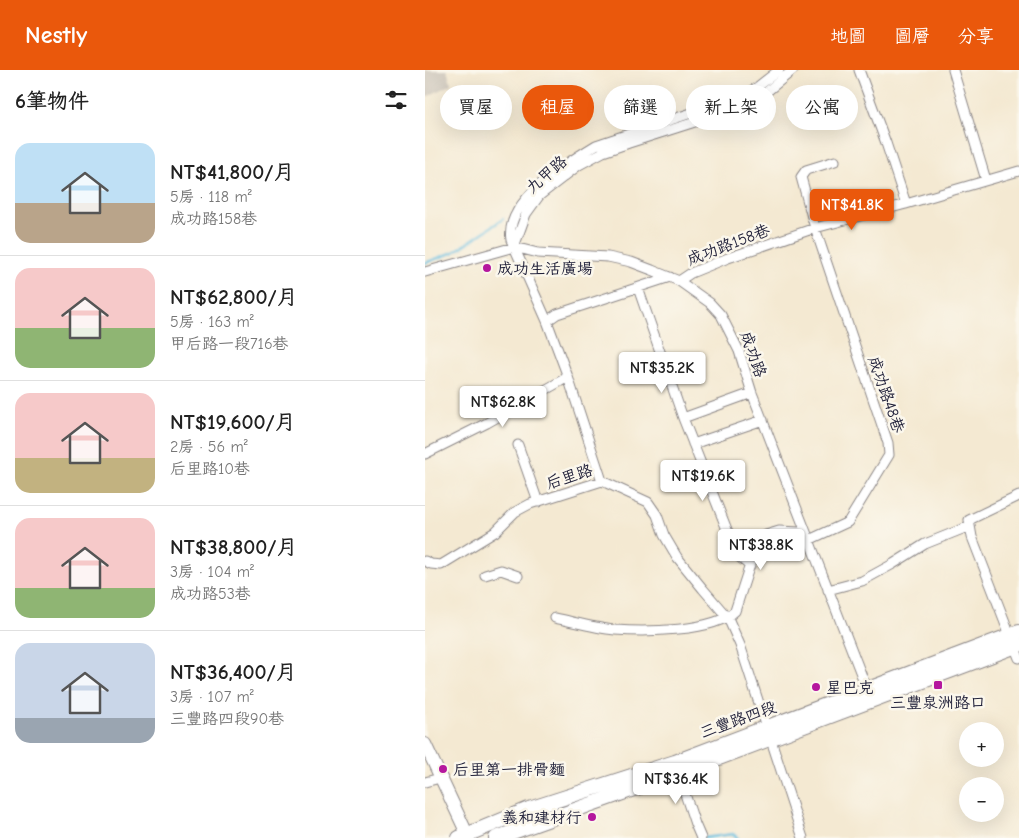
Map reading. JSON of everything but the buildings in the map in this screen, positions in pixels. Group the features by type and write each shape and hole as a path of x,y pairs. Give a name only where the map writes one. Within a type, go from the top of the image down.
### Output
{"main road":[{"name":"三豐路四段","path":"496,838 869,695 1017,643"},
{"path":"425,744 465,837"},
{"name":"三豐路四段","path":"465,837 529,809 677,768"}],"street":[{"name":"九甲路","path":"514,247 510,234 517,210 533,191 575,158 596,145 742,96 756,88 779,70"},
{"name":"九甲路","path":"514,247 526,214 539,196 579,165 603,152 742,107 759,98 793,70"},
{"path":"859,70 906,204"},
{"path":"953,70 986,180"},
{"name":"成功路48巷","path":"809,540 848,522 889,455 889,443 815,228 801,177 806,170 835,161"},
{"name":"成功路158巷","path":"679,281 691,273 728,258 815,228 906,204 1019,170"},
{"name":"成功路","path":"425,272 514,247 538,253 608,257 631,262 679,281 710,303 721,315 739,351 752,393 869,695"},
{"path":"514,247 547,321 602,481"},
{"path":"547,321 557,314 670,277"},
{"path":"639,288 683,418 737,555 750,566"},
{"path":"425,454 487,423 567,377"},
{"path":"683,418 752,393"},
{"path":"693,444 763,420"},
{"path":"518,445 538,502"},
{"name":"后里路","path":"425,561 431,564 441,564 495,532 515,512 538,502 602,481 648,502 657,515 665,536 677,557 728,618 740,644 803,838"},
{"path":"1017,643 972,537 969,520 1019,496"},
{"path":"828,590 862,581 925,544 970,526"},
{"path":"555,618 614,630 651,631 689,628 728,618 735,611 757,543 766,535 779,531 799,532 809,540"},
{"path":"485,575 501,570 518,576"},
{"path":"677,768 701,838"},
{"path":"425,782 440,778"}],"shaded area":[{"path":"425,70 447,70 451,84 440,85 440,90 425,98"}],"waterway":[{"path":"425,263 454,252 503,219"},
{"path":"704,838 733,834 738,838"}],"place":[{"name":"成功生活廣場","path":"487,268"},
{"name":"三豐泉洲路口","path":"938,685"},
{"name":"星巴克","path":"816,687"},
{"name":"后里第一排骨麵","path":"443,769"},
{"name":"義和建材行","path":"592,817"}]}
